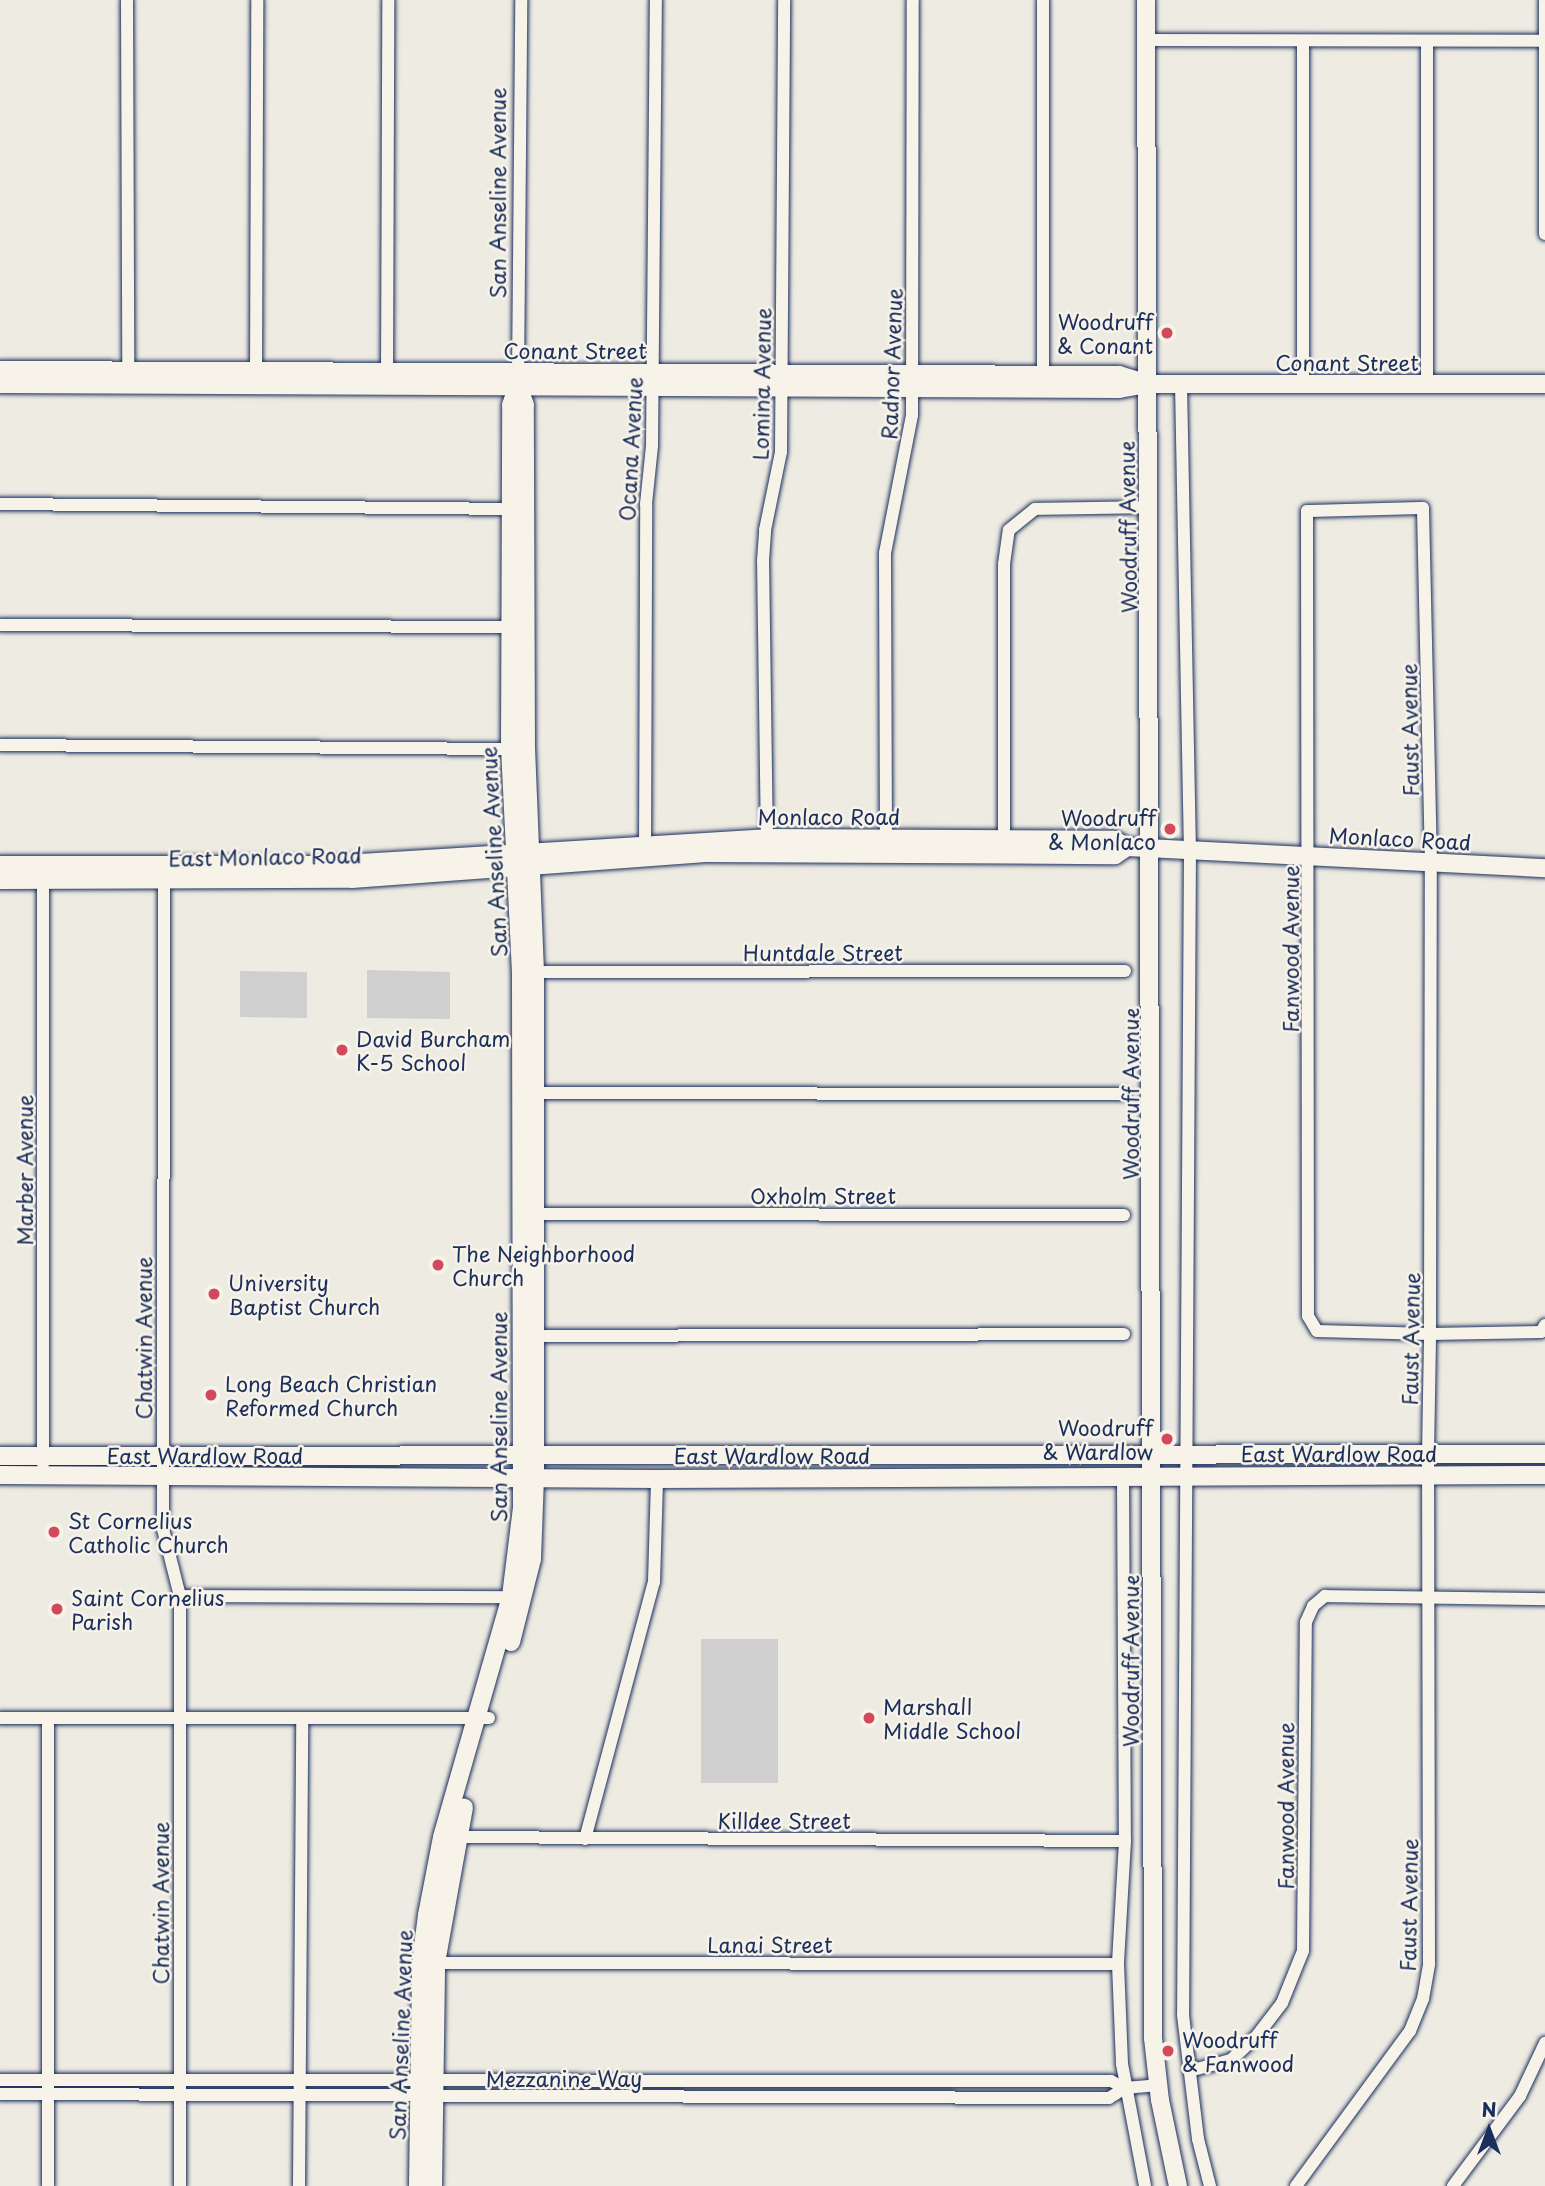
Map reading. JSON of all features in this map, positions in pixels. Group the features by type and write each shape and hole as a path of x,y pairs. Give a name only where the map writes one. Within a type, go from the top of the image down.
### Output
{"main road":[{"name":"Woodruff Avenue","path":"1146,0 1150,508 1153,2038 1158,2085 1178,2186"},
{"name":"Conant Street","path":"0,369 128,378"},
{"name":"Conant Street","path":"0,384 128,378 1043,381 1119,389 1148,384 1545,384"},
{"name":"San Anseline Avenue","path":"418,2186 427,2090 429,1963 449,1837 518,1597 520,1544 528,1477 528,972 518,749 518,509 511,405 518,379"},
{"name":"Monlaco Road","path":"523,858 767,845 1004,847 1114,841 1128,847 1545,868"},
{"name":"East Monlaco Road","path":"0,865 43,872 164,873 523,858"},
{"name":"East Monlaco Road","path":"0,880 43,872"},
{"name":"East Wardlow Road","path":"0,1455 1545,1454"},
{"path":"400,1455 400,1477"},
{"path":"281,1477 282,1456"},
{"name":"East Wardlow Road","path":"0,1475 657,1479 1545,1475"},
{"name":"San Anseline Avenue","path":"427,2090 433,2186"}],"street":[{"path":"127,0 128,378"},
{"path":"256,378 257,0"},
{"path":"387,379 388,0"},
{"name":"San Anseline Avenue","path":"518,379 521,0"},
{"name":"Ocana Avenue","path":"645,850 646,504 653,380 656,0"},
{"name":"Lomina Avenue","path":"767,845 763,561 765,530 781,452 784,0"},
{"name":"Radnor Avenue","path":"886,846 885,553 889,518 908,449 913,381 913,0"},
{"path":"1043,0 1043,381"},
{"path":"1545,0 1545,234"},
{"path":"1147,40 1545,41"},
{"path":"1303,41 1303,384"},
{"path":"1427,42 1427,385"},
{"path":"1181,384 1190,850 1183,2015 1189,2071 1210,2186"},
{"path":"0,504 518,509"},
{"path":"1004,847 1009,530 1035,509 1150,508"},
{"name":"Faust Avenue","path":"1296,2186 1410,2031 1423,1999 1429,1964 1431,863 1423,508 1367,509"},
{"name":"Fanwood Avenue","path":"1367,509 1307,511 1310,856 1308,1316 1317,1331 1430,1334"},
{"path":"0,625 519,627"},
{"path":"0,745 518,749"},
{"name":"Marber Avenue","path":"43,872 43,1475"},
{"name":"Chatwin Avenue","path":"164,873 162,1478 164,1544 180,1596 180,2186"},
{"name":"Huntdale Street","path":"528,972 1125,971"},
{"path":"529,1093 1125,1094"},
{"name":"Oxholm Street","path":"529,1214 1124,1215"},
{"path":"1430,1334 1541,1332 1545,1325"},
{"path":"528,1336 1124,1334"},
{"name":"Woodruff Avenue","path":"1123,1477 1125,1841 1118,1964 1125,2088 1145,2186"},
{"path":"585,1839 654,1582 657,1479"},
{"path":"180,1596 518,1597"},
{"name":"Fanwood Avenue","path":"1189,2071 1231,2060 1256,2037 1282,2003 1303,1951 1306,1622 1312,1606 1325,1596 1545,1600"},
{"path":"0,1718 483,1718"},
{"path":"299,2186 302,1718"},
{"path":"48,1719 48,2186"},
{"name":"Killdee Street","path":"449,1837 1125,1841"},
{"name":"Lanai Street","path":"429,1963 1118,1964"},
{"path":"1453,2186 1520,2096 1545,2043"},
{"name":"Mezzanine Way","path":"0,2080 181,2080 300,2088 779,2099 1109,2098 1125,2088 1158,2085"},
{"name":"Mezzanine Way","path":"427,2090 779,2083 1111,2081 1125,2088"},
{"path":"779,2083 779,2099"},
{"name":"Mezzanine Way","path":"0,2094 181,2094 300,2088"}],"shaded area":[{"path":"367,970 450,972 450,1019 367,1018"},
{"path":"240,971 307,972 307,1018 240,1017"},
{"path":"701,1639 778,1639 778,1783 701,1783"}],"place":[{"name":"Woodruff & Conant","path":"1167,333"},
{"name":"Woodruff & Monlaco","path":"1170,829"},
{"name":"David Burcham K-5 School","path":"342,1050"},
{"name":"The Neighborhood Church","path":"438,1265"},
{"name":"University Baptist Church","path":"214,1294"},
{"name":"Long Beach Christian Reformed Church","path":"211,1395"},
{"name":"Woodruff & Wardlow","path":"1167,1439"},
{"name":"St Cornelius Catholic Church","path":"54,1532"},
{"name":"Saint Cornelius Parish","path":"57,1609"},
{"name":"Marshall Middle School","path":"869,1718"},
{"name":"Woodruff & Fanwood","path":"1168,2051"}]}
